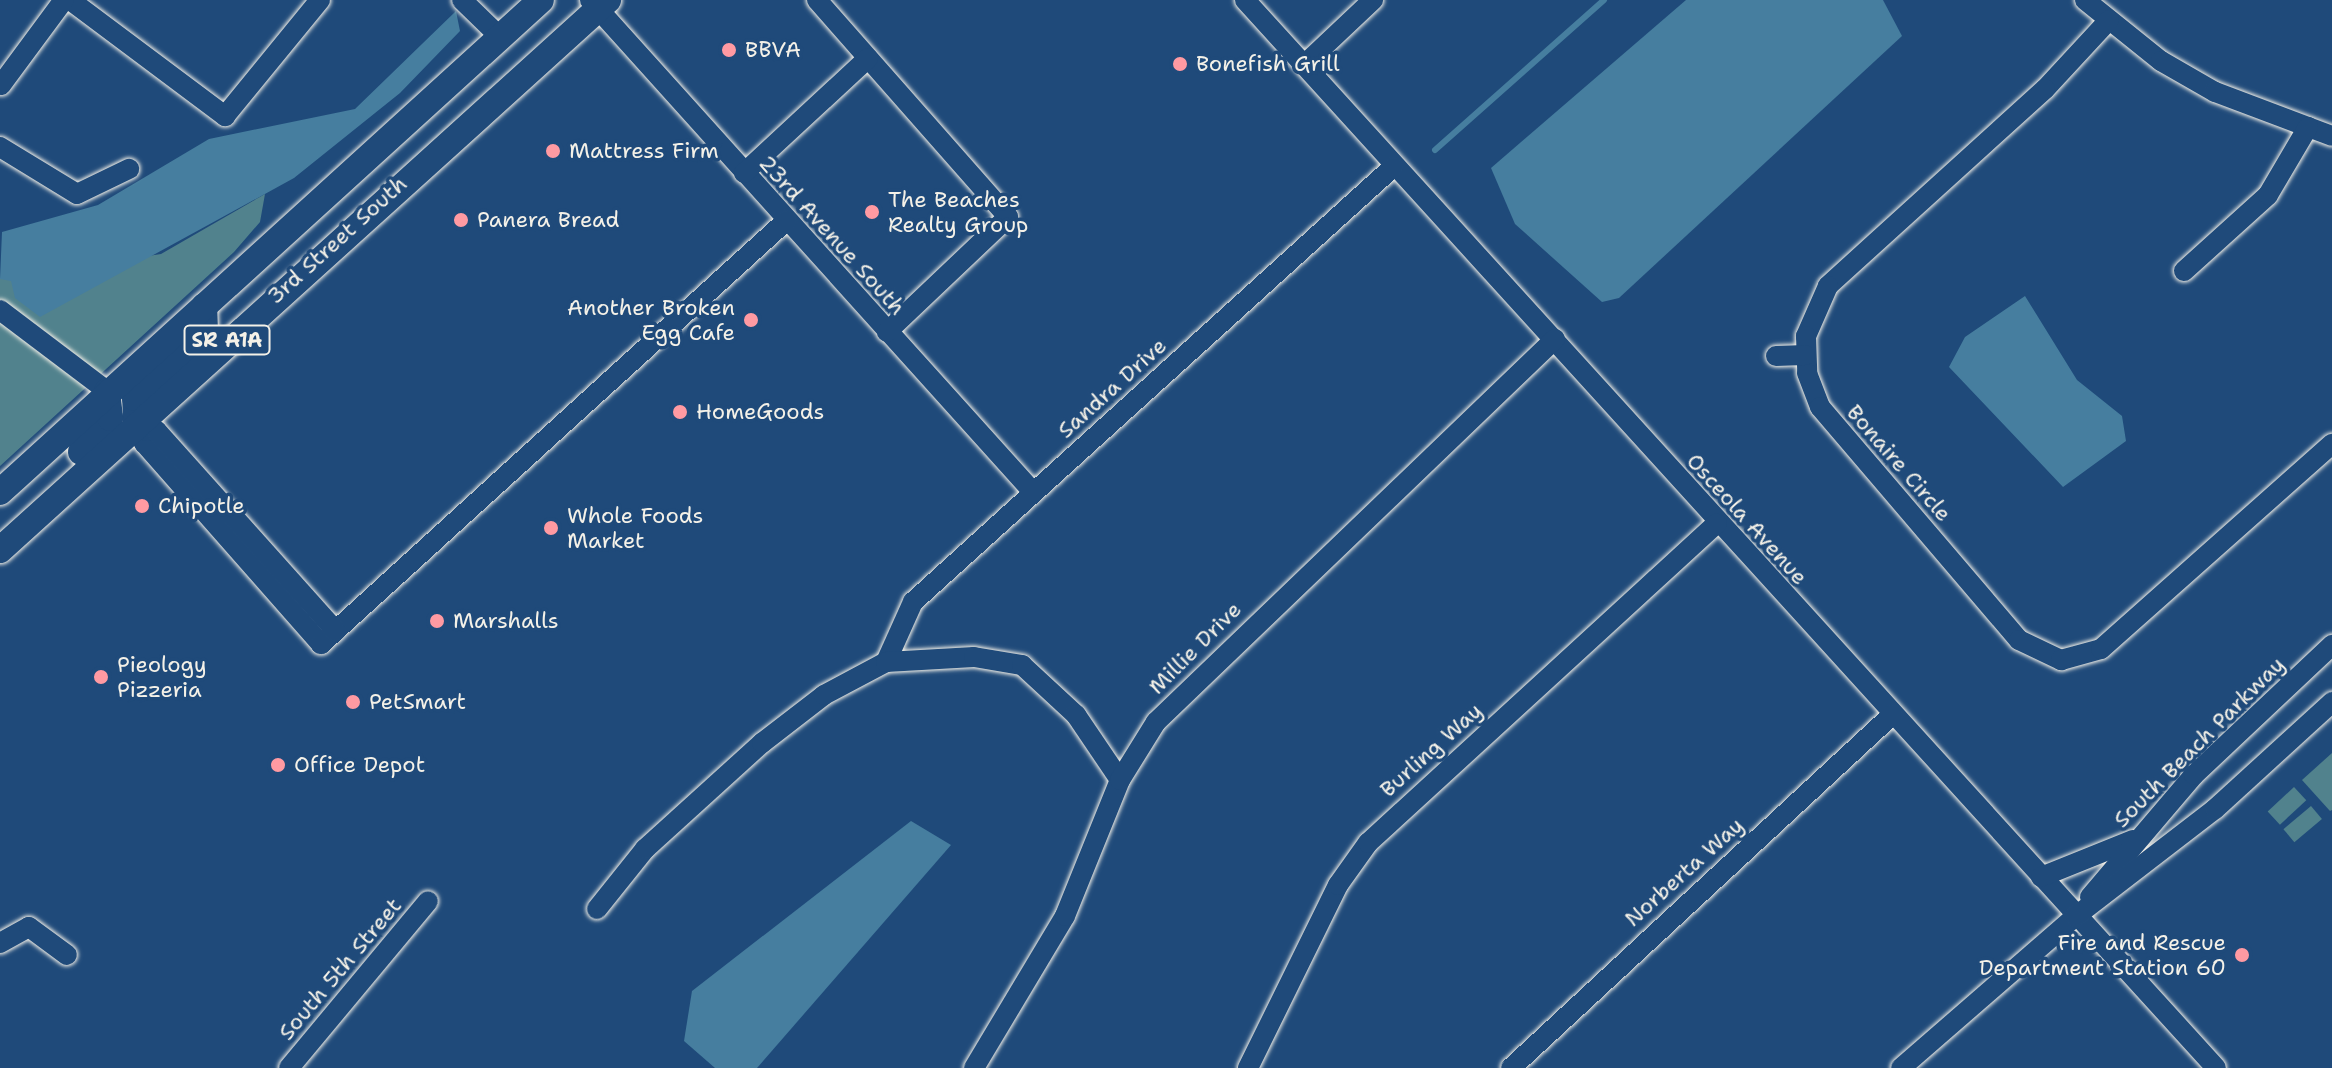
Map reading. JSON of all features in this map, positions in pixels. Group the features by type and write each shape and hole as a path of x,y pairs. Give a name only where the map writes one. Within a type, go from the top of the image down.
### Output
{"main road":[{"name":"3rd Street South","path":"0,492 107,391 541,0"},
{"name":"3rd Street South","path":"0,550 598,4"},
{"path":"139,426 135,398 205,331 204,306"},
{"path":"52,502 52,481 110,418 107,391"}],"street":[{"path":"1,85 67,0 225,116 320,0"},
{"path":"462,0 500,37"},
{"path":"817,0 1008,217 887,332"},
{"name":"Osceola Avenue","path":"1245,0 1393,167 1555,339 1717,523 2216,1068"},
{"path":"1304,65 1373,0"},
{"path":"2085,0 2109,20 2215,92 2332,136"},
{"name":"23rd Avenue South","path":"598,4 744,173 1033,492"},
{"name":"Bonaire Circle","path":"2109,20 2045,89 1828,286 1810,318 1805,355 1812,391 1831,422 2019,640 2061,660 2101,649 2332,444"},
{"path":"744,173 868,58"},
{"path":"2184,271 2268,195 2308,127"},
{"path":"0,147 77,194 129,169"},
{"name":"Sandra Drive","path":"886,662 913,602 1393,167"},
{"path":"139,426 144,443 329,638 787,220"},
{"path":"0,310 107,391"},
{"name":"Millie Drive","path":"974,1068 1065,916 1120,780 1188,686 1555,339"},
{"path":"1776,356 1805,355"},
{"name":"Burling Way","path":"1248,1068 1338,885 1368,843 1717,523"},
{"name":"South Beach Parkway","path":"2076,916 2133,840 2332,645"},
{"path":"597,909 645,849 762,743 824,695 886,662 974,657 1022,665 1076,715 1120,780"},
{"name":"South Beach Parkway","path":"1901,1068 2076,916 2215,809 2332,702"},
{"name":"Norberta Way","path":"1511,1068 1893,714"},
{"path":"2041,877 2133,840"},
{"name":"South 5th Street","path":"289,1068 428,901"},
{"path":"0,943 29,927 67,955"}],"green space":[{"path":"265,194 260,222 234,252 0,466 0,279 161,254"},
{"path":"2332,753 2332,810 2330,811 2302,780"},
{"path":"2294,787 2306,800 2280,825 2268,812"},
{"path":"2311,806 2322,819 2294,842 2283,829"}],"water":[{"path":"1686,0 1883,0 1902,36 1619,298 1602,302 1515,224 1491,168"},
{"path":"456,11 460,31 400,93 294,178 40,317 15,298 11,281 0,279 2,232 98,205 209,139 355,109"},
{"path":"2025,296 2077,380 2122,416 2126,441 2063,487 1949,367 1965,337"},
{"path":"911,821 951,845 757,1068 715,1068 684,1041 692,991"}],"waterway":[{"path":"1435,150 1604,0"}],"place":[{"name":"BBVA","path":"729,50"},
{"name":"Bonefish Grill","path":"1180,64"},
{"name":"Mattress Firm","path":"553,151"},
{"name":"The Beaches Realty Group","path":"872,212"},
{"name":"Panera Bread","path":"461,220"},
{"name":"Another Broken Egg Cafe","path":"751,320"},
{"name":"HomeGoods","path":"680,412"},
{"name":"Chipotle","path":"142,506"},
{"name":"Whole Foods Market","path":"551,528"},
{"name":"Marshalls","path":"437,621"},
{"name":"Pieology Pizzeria","path":"101,677"},
{"name":"PetSmart","path":"353,702"},
{"name":"Office Depot","path":"278,765"},
{"name":"Fire and Rescue Department Station 60","path":"2242,955"}]}
